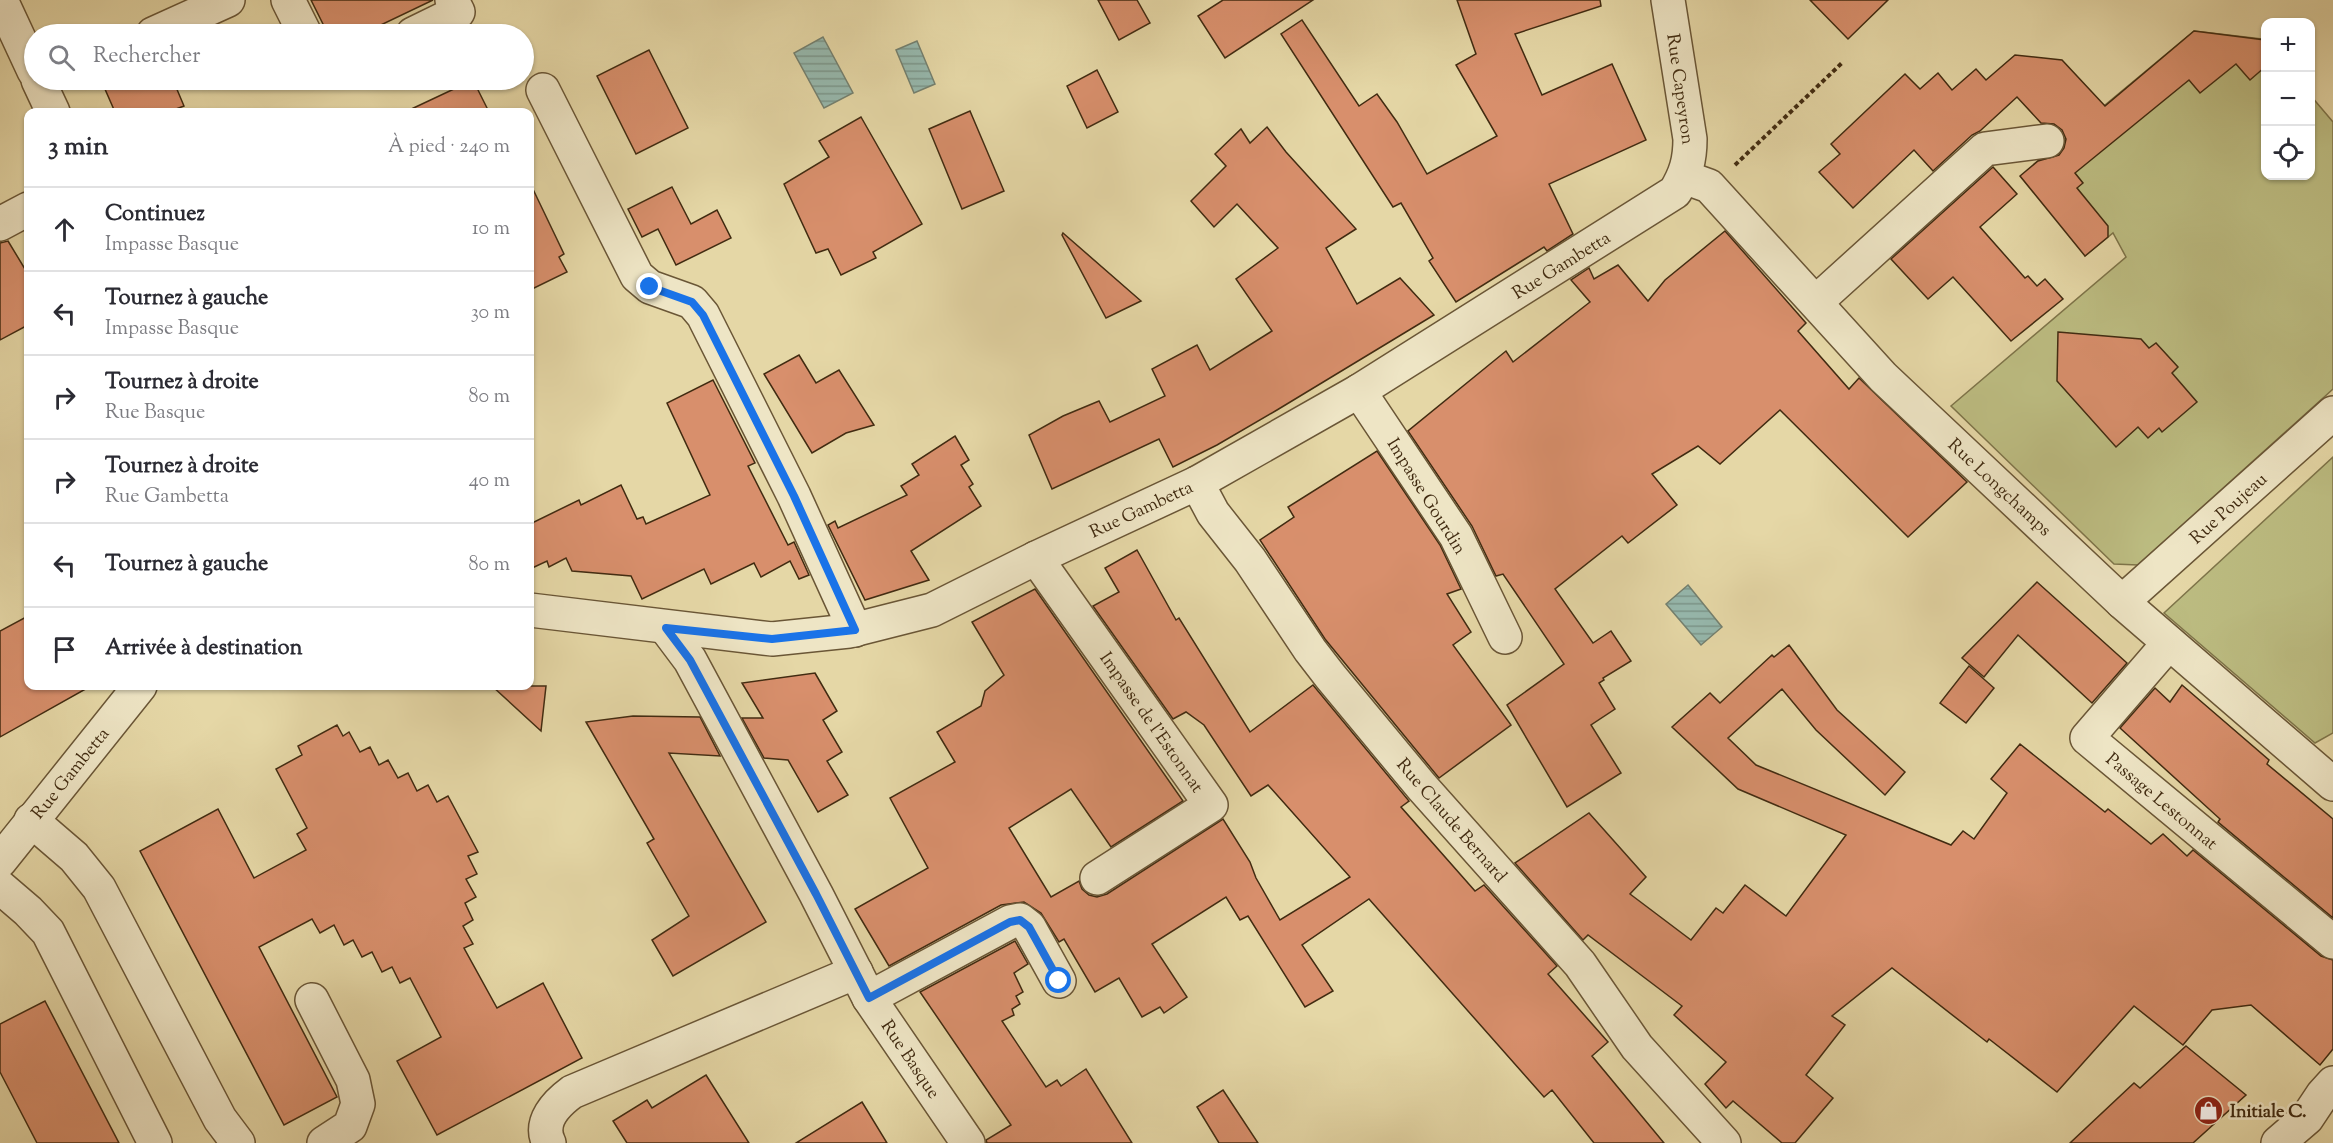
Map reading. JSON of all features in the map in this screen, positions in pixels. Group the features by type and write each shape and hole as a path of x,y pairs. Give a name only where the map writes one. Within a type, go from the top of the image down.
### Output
{"street":[{"path":"1,0 24,46"},
{"path":"175,24 228,0"},
{"path":"288,0 300,24"},
{"path":"433,24 458,12 452,0"},
{"name":"Rue Capeyron","path":"1668,0 1690,140 1689,162 1684,177"},
{"path":"543,90 637,276 650,287 692,302 703,315 794,496 855,630"},
{"path":"1816,302 1985,149 2047,141"},
{"name":"Rue Longchamps","path":"1684,177 1709,186 1883,377 2122,602 2333,784"},
{"name":"Rue Gambetta","path":"534,611 772,639 855,630 932,610 1036,558 1197,483 1359,391 1641,216 1675,192 1684,177"},
{"path":"0,224 24,211"},
{"name":"Impasse Gourdin","path":"1359,391 1456,536 1505,637"},
{"name":"Rue Poujeau","path":"2122,602 2333,413"},
{"name":"Rue Claude Bernard","path":"1197,483 1213,513 1250,560 1330,676 1422,787 1580,964 1637,1047 1724,1143"},
{"name":"Impasse de l'Estonnat","path":"1036,558 1210,805 1097,878"},
{"name":"Rue Basque","path":"666,628 690,660 816,894 862,985 968,1143"},
{"name":"Passage Lestonnat","path":"2169,644 2087,738 2333,942"},
{"name":"Rue Gambetta","path":"0,861 137,690"},
{"path":"31,820 74,857 99,888 220,1119 238,1143"},
{"path":"0,887 28,910 48,932 154,1143"},
{"path":"549,1143 546,1138 547,1120 557,1102 572,1092 862,985 1010,922 1020,920 1029,927 1059,981"},
{"path":"312,1000 353,1080 358,1104 350,1126 324,1143"},
{"path":"2278,1143 2320,1110 2322,1094 2333,1083"}],"path":[{"path":"1684,177 1735,165 1843,62"}],"green space":[{"path":"2194,31 2261,39 2261,180 2315,180 2315,101 2333,122 2333,389 2138,565 2114,564 1951,406 2126,257 2113,233 2085,256 2062,198 2034,164"},
{"path":"2333,457 2333,733 2315,743 2164,613"}],"water":[{"path":"823,37 853,93 824,108 794,53"},
{"path":"917,41 935,84 914,93 896,50"},
{"path":"1688,585 1722,627 1701,645 1666,604"}],"building":[{"path":"311,0 433,0 383,24 323,24"},
{"path":"1098,0 1137,0 1150,23 1119,40"},
{"path":"1223,0 1313,0 1225,58 1198,16"},
{"path":"1457,0 1600,0 1601,6 1515,34 1542,95 1612,64 1646,140 1549,184 1573,234 1547,251 1544,247 1456,302 1429,261 1433,258 1401,203 1393,207 1281,34 1302,20 1359,106 1377,94 1397,122 1427,174 1497,136 1456,65 1476,54"},
{"path":"1810,0 1888,0 1848,39"},
{"path":"2194,31 2261,39 2261,70 2250,80 2236,64 2200,93 2189,80 2075,173 2083,183 2077,188 2108,226 2108,237 2085,256 2020,176 2038,161 2059,155 2066,139 2062,130 2054,124 2041,123 2017,97 1933,171 1914,150 1853,208 1819,172 1840,154 1831,144 1905,74 1920,89 1938,73 1952,90 1976,69 1986,80 2015,55 2062,60 2105,106"},
{"path":"649,50 688,128 636,154 597,76"},
{"path":"1097,70 1118,112 1087,128 1067,86"},
{"path":"105,90 177,90 184,106 179,108 113,108"},
{"path":"452,90 478,90 487,108 414,108"},
{"path":"970,111 1004,191 962,209 929,129"},
{"path":"861,117 922,224 873,252 876,258 841,275 828,249 816,253 784,184 829,157 819,141"},
{"path":"1267,127 1286,152 1356,229 1326,248 1357,304 1400,278 1434,315 1217,445 1173,467 1159,439 1052,489 1029,435 1063,416 1099,401 1110,422 1165,396 1152,369 1197,345 1210,370 1272,331 1236,279 1278,248 1237,204 1214,227 1191,201 1226,166 1215,154 1241,129 1250,143"},
{"path":"1993,167 2017,194 1980,227 2025,278 2028,276 2037,286 2045,279 2063,299 2011,341 1953,277 1928,299 1891,259"},
{"path":"672,187 691,224 717,210 731,238 676,265 658,229 642,237 628,209"},
{"path":"534,191 564,254 559,257 567,272 534,288"},
{"path":"1725,231 1806,323 1798,331 1849,389 1859,378 1967,482 1908,537 1780,410 1720,464 1698,446 1652,474 1677,505 1628,543 1622,536 1555,589 1593,643 1611,631 1631,661 1603,678 1604,680 1599,683 1615,709 1591,725 1621,773 1567,807 1507,705 1564,664 1503,574 1496,576 1472,526 1408,431 1506,351 1513,362 1590,302 1571,280 1589,268 1594,279 1618,265 1648,301 1665,280"},
{"path":"1063,233 1141,301 1106,318"},
{"path":"8,241 24,267 24,327 0,340 0,243"},
{"path":"2058,332 2141,339 2149,348 2156,343 2178,367 2172,373 2197,402 2162,432 2159,428 2148,438 2138,427 2116,447 2057,381"},
{"path":"799,355 816,383 839,370 874,425 846,433 812,453 764,374"},
{"path":"713,380 755,463 748,466 788,545 794,542 809,575 799,579 790,561 761,577 754,563 711,584 704,569 642,599 631,576 572,571 566,558 549,567 547,561 534,567 534,522 579,500 581,505 621,485 637,519 643,517 646,524 710,495 667,403"},
{"path":"955,436 969,460 961,465 973,484 969,487 981,506 911,551 929,580 865,600 828,525 835,521 838,528 907,495 901,486 919,475 912,464"},
{"path":"1377,451 1440,545 1461,589 1447,594 1471,632 1453,645 1511,725 1439,778 1325,639 1260,540 1294,517 1288,507"},
{"path":"1137,550 1176,620 1179,618 1250,732 1313,685 1409,801 1401,807 1475,891 1484,885 1557,966 1548,974 1608,1042 1592,1056 1664,1143 1594,1143 1552,1090 1544,1097 1369,899 1302,945 1333,991 1305,1007 1248,916 1240,920 1226,897 1152,944 1187,997 1164,1013 1160,1007 1142,1017 1119,978 1095,992 1064,939 1059,942 1041,913 1024,902 1001,905 889,966 855,909 928,868 890,798 955,762 937,732 981,706 985,691 1004,675 972,622 1035,589 1183,801 1111,847 1071,789 1009,828 1051,897 1079,881 1082,889 1089,895 1097,897 1107,894 1223,819 1250,862 1256,878 1280,920 1350,877 1268,785 1251,796 1204,725 1186,712 1173,719 1093,606 1119,592 1105,568"},
{"path":"2037,582 2127,663 2092,703 2018,635 1984,677 1962,658"},
{"path":"24,618 24,690 84,690 0,737 0,631"},
{"path":"1789,645 1837,710 1905,772 1885,795 1816,730 1782,689 1728,738 1756,765 1951,845 1963,831 1974,839 2007,793 1991,779 2020,744 2105,812 2108,809 2151,844 2163,834 2187,856 2193,850 2321,956 2333,960 2333,1049 2320,1065 2251,1005 2212,1010 2183,1045 2134,1006 2057,1092 1989,1039 1987,1042 1892,968 1832,1016 1845,1025 1806,1075 1833,1098 1795,1143 1782,1143 1733,1101 1726,1108 1705,1084 1726,1062 1674,1015 1682,1006 1588,935 1583,940 1515,863 1589,813 1646,877 1630,894 1691,940 1716,908 1723,913 1745,885 1786,916 1846,835 1738,789 1672,727 1710,693 1720,703 1772,655 1774,657"},
{"path":"1969,666 1994,688 1966,723 1940,703"},
{"path":"815,673 837,711 823,720 842,752 827,761 848,795 818,812 788,760 764,758 742,718 763,718 742,683"},
{"path":"2182,685 2269,760 2267,764 2333,819 2333,918 2218,822 2220,819 2120,728 2155,688 2170,702"},
{"path":"534,686 546,686 541,731 496,690 534,690"},
{"path":"633,716 700,717 720,756 669,753 766,922 673,976 652,940 689,916 647,843 654,839 586,722"},
{"path":"337,725 343,736 349,732 360,752 370,747 379,765 388,760 398,778 408,773 417,791 428,785 437,802 448,796 478,852 468,856 477,874 466,879 476,897 465,903 473,920 463,926 473,944 464,948 497,1008 543,983 582,1058 437,1135 397,1061 441,1037 410,978 400,983 392,967 382,972 372,952 362,957 353,940 344,945 334,925 320,933 312,919 259,947 337,1097 284,1125 140,851 218,809 254,878 306,850 297,834 307,828 276,769 302,755 298,746"},
{"path":"1015,941 1028,964 1014,973 1023,992 1016,996 1020,1004 1012,1009 1014,1015 1002,1021 1046,1087 1057,1080 1061,1086 1086,1069 1132,1143 987,1143 986,1140 1011,1125 920,992"},
{"path":"45,1001 119,1143 37,1143 0,1072 0,1024"},
{"path":"2186,1046 2246,1095 2193,1143 2070,1143 2134,1083 2140,1088"},
{"path":"706,1075 749,1143 627,1143 613,1121 647,1100 652,1108"},
{"path":"1223,1090 1258,1143 1219,1143 1197,1107"},
{"path":"862,1102 887,1143 796,1143"}],"place":[{"name":"Initiale C.","path":"2209,1111"}],"route":[{"path":"650,287 692,302 703,315 794,496 855,630 772,639 666,628 690,660 816,894 869,998 1010,922 1020,920 1029,927 1059,981"}]}
